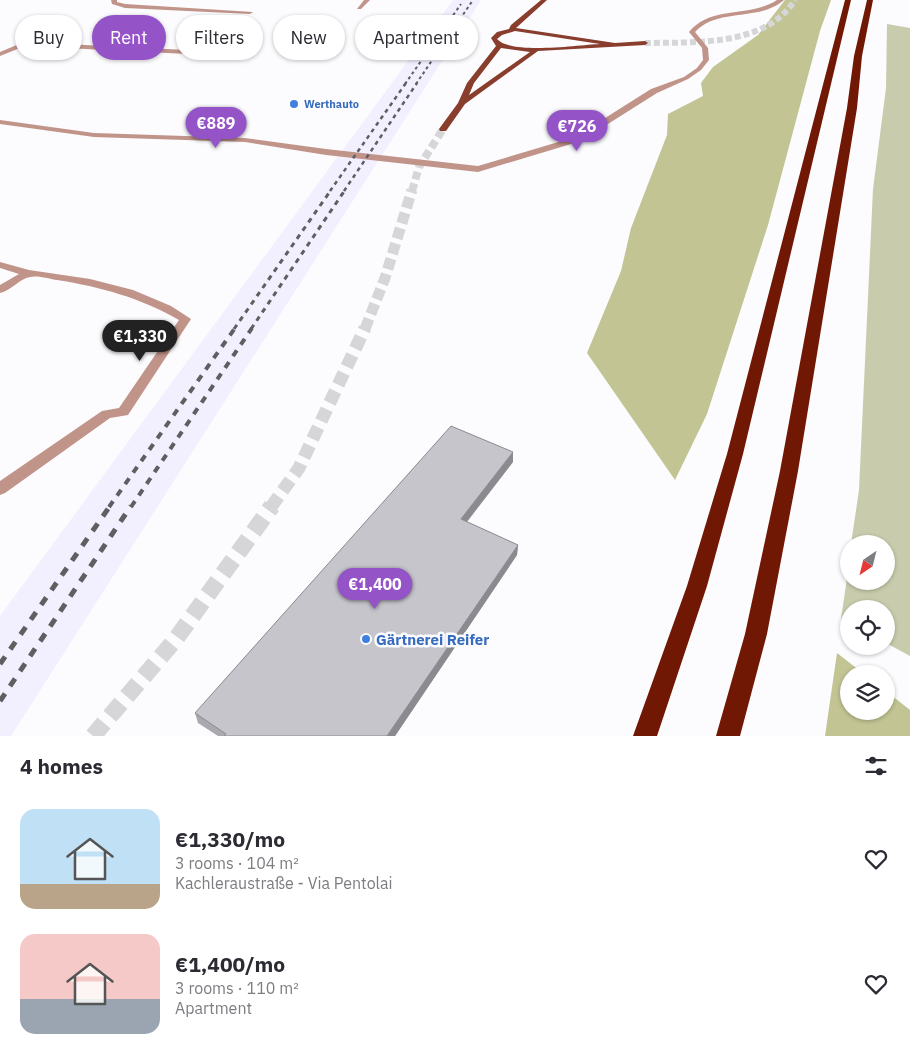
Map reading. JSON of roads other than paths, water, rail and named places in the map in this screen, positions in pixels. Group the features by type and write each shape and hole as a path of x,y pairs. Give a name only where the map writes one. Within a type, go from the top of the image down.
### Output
{"highway":[{"path":"645,736 697,586 735,454 848,0"},
{"path":"728,736 756,634 789,470 852,108 858,56 870,0"}],"main road":[{"path":"536,22 544,0"},
{"path":"536,22 496,35 493,38 499,46 510,49 536,50 612,43 645,43"},
{"path":"512,30 513,26 536,22 555,37 612,43"},
{"path":"547,48 555,45 557,41 555,37"},
{"path":"443,128 462,103 471,83 499,46"},
{"path":"462,103 536,50"}],"street":[{"path":"114,0 114,3 125,6 250,12"},
{"path":"359,8 367,0"},
{"path":"0,122 94,135 245,140 326,152 478,169 578,140 654,91 686,78 699,69 706,60 705,48 692,32 695,27 707,20 738,13 764,11 775,6 781,0"},
{"path":"0,54 24,44 176,52"},
{"path":"0,265 28,273 89,281 130,293 170,310 185,319 123,412 107,414 0,488"},
{"path":"0,290 28,273"}],"tunnel":[{"path":"645,43 707,41 728,39 748,34 766,26 782,15 795,0"},
{"path":"412,191 419,167 443,129"},
{"path":"365,329 385,278 412,190"},
{"path":"271,507 299,468 365,328"},
{"path":"93,736 175,640 272,506"}],"railway":[{"path":"416,84 473,0"},
{"path":"405,84 461,4"},
{"path":"330,191 406,83"},
{"path":"344,191 417,83"},
{"path":"234,329 331,190"},
{"path":"251,329 345,190"},
{"path":"109,507 235,328"},
{"path":"131,507 252,328"},
{"path":"0,664 110,506"},
{"path":"0,701 131,506"}],"place":[{"name":"Werthauto","path":"294,104"},
{"name":"Gärtnerei Reifer","path":"366,639"}]}
